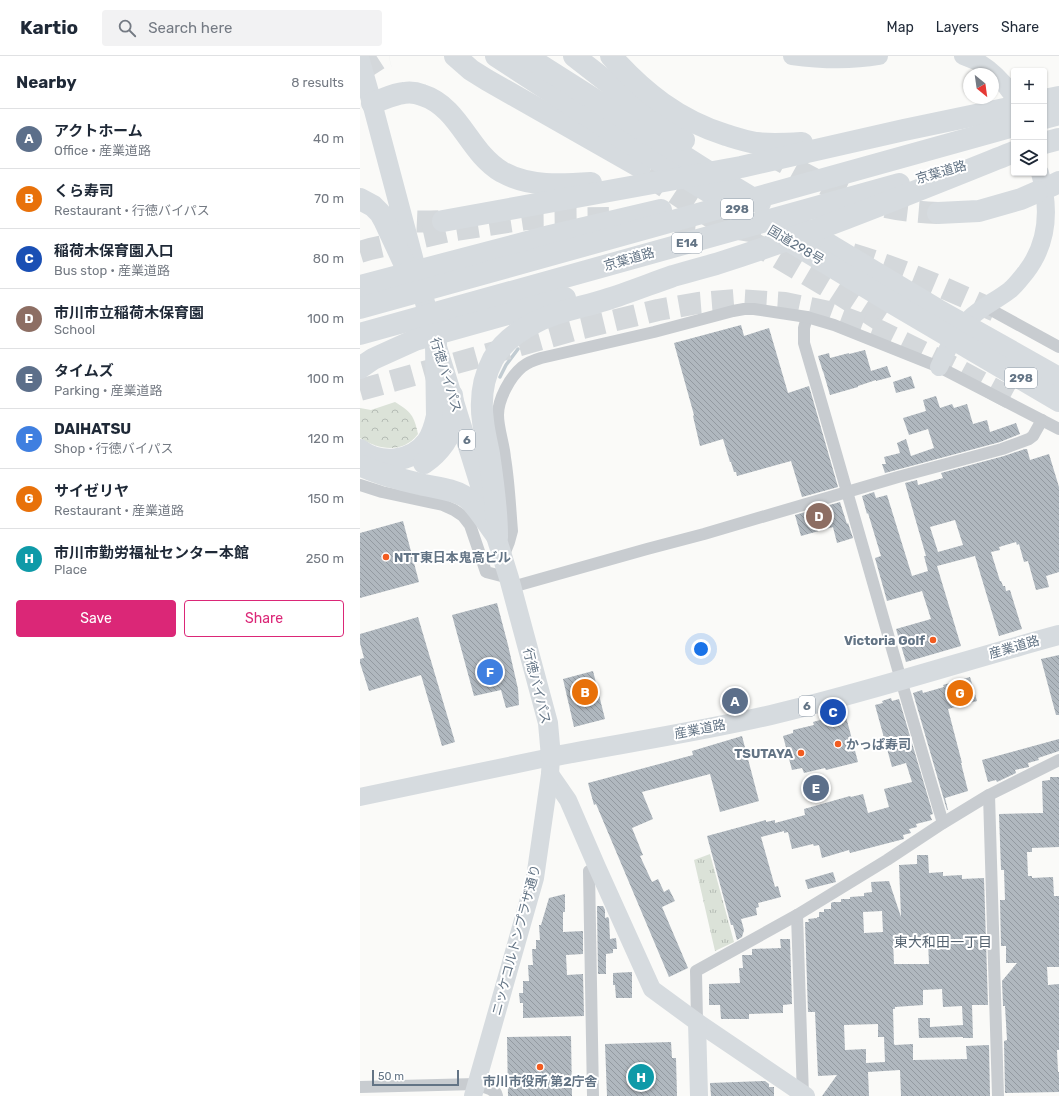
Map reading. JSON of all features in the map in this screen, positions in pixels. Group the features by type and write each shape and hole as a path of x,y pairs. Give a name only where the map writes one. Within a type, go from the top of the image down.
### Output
{"highway":[{"name":"298","path":"455,56 471,70 486,80 605,146 753,232 851,278"},
{"name":"国道298号","path":"496,56 622,138 851,278 987,348 1059,378"},
{"name":"国道298号","path":"526,56 704,169 938,310 1059,401"},
{"path":"610,56 647,93 673,111 702,126 754,143 785,144 822,142 904,130"},
{"name":"298","path":"577,59 646,112 755,190 861,254 938,310"},
{"path":"366,104 405,92 428,97 437,102 453,116 479,151 500,171 523,180 538,183 564,184 608,182 650,183"},
{"path":"1047,99 1059,97"},
{"path":"443,221 741,167 904,130 1011,99"},
{"path":"1047,117 1059,114"},
{"name":"京葉道路","path":"360,308 1011,127"},
{"path":"1047,143 1059,139"},
{"path":"500,546 489,454 481,408 487,371 493,358 511,337 523,329 558,313 607,300 672,276 716,264 787,239 859,213 1011,153"},
{"name":"京葉道路","path":"360,334 1011,153"},
{"path":"360,286 550,236 652,212 831,178"},
{"path":"938,213 979,211 1021,199 1047,183"},
{"path":"360,198 373,206 380,213 410,264 426,305"},
{"path":"360,368 373,359 415,340 524,308 603,288 672,276"},
{"path":"360,450 380,459 398,459 414,453 427,442 435,425 437,416 436,344"},
{"path":"360,358 388,352"},
{"path":"380,473 408,471 434,456 440,449 451,429 454,418 452,395"},
{"path":"360,466 380,473 459,493 473,504 500,546"}],"main road":[{"path":"360,61 366,104 410,264"},
{"name":"行徳バイパス","path":"426,305 436,344 500,546 548,723 550,766"},
{"name":"産業道路","path":"550,766 821,702 1059,635"}],"street":[{"path":"792,56 814,59 846,60 879,56"},
{"path":"963,56 978,62 990,71 1011,96"},
{"path":"940,367 950,344 967,321 984,306 1011,289 1029,268 1036,255 1045,229 1045,195 1047,183"},
{"path":"984,306 1059,347"},
{"path":"500,546 509,542 512,531 505,457 498,416 498,407 504,392 515,374 531,362 541,358 654,332 733,310 754,309 807,317 840,327 940,367 1059,429"},
{"path":"807,317 804,328 804,343 900,680 943,823"},
{"path":"360,485 382,492 443,505 454,510 463,516 470,525 486,572 510,583 704,534 1002,449 1024,442 1033,436 1042,420"},
{"path":"699,1096 696,971 797,915 989,795 1059,760"},
{"path":"550,766 568,800 652,989 697,1022 804,1095"},
{"name":"産業道路","path":"360,797 550,766"},
{"name":"ニッケコルトンプラザ通り","path":"474,1090 535,878 550,766"},
{"path":"989,795 998,1096"},
{"path":"593,1096 589,871 597,867"},
{"path":"797,915 804,1095"},
{"path":"360,1088 490,1089 496,1093 497,1096"}],"green space":[{"path":"395,402 411,415 415,422 418,434 405,445 390,448 375,445 360,438 360,408 371,410"},
{"path":"710,854 734,942 715,951 694,860"}],"building":[{"path":"741,325 744,336 769,328 788,393 809,386 838,487 802,497 791,461 737,476 730,462 723,439 700,446 694,415 674,343"},
{"path":"865,350 871,371 887,366 891,377 876,380 830,395 818,356 829,353 830,358"},
{"path":"911,376 915,388 896,393 893,382"},
{"path":"936,396 940,408 952,404 954,408 967,404 973,424 987,420 990,432 1016,423 1020,434 1000,442 885,473 882,464 886,464 884,457 900,453 897,443 906,439 911,456 934,448 928,429 909,435 903,418 926,411 923,400"},
{"path":"1025,449 1027,449 1030,460 1049,454 1059,487 1059,572 1046,576 1049,587 1036,590 1028,561 1024,562 1019,544 1017,545 1016,542 999,547 1000,550 991,552 1000,581 1003,586 1005,586 1006,591 1010,590 1022,629 999,636 975,556 937,566 961,646 906,662 896,629 931,619 922,591 887,601 875,558 881,556 862,496 874,492 876,498 887,495 912,576 928,571 924,556 926,556 905,483 917,480 918,485 943,478 941,473","holes":["955,520 963,545 938,552 930,527"]},
{"path":"840,502 853,538 837,543 833,527 801,536 795,515"},
{"name":"NTT東日本鬼高ビル","path":"403,521 419,582 360,598 360,533"},
{"path":"497,603 518,689 519,705 506,708 501,690 474,696 452,615"},
{"path":"418,617 455,742 442,746 421,675 369,691 360,663 360,659 364,658 360,643 360,634"},
{"path":"1059,655 1059,715 1056,715 1041,659"},
{"path":"593,671 605,719 574,727 563,679"},
{"path":"970,677 977,701 948,709 968,791 945,798 947,810 913,693 922,690 923,693"},
{"path":"891,698 892,701 899,699 933,814 930,815 932,820 916,824 917,827 909,829 911,833 903,835 904,839 850,853 849,850 822,858 819,845 814,846 813,844 792,849 788,832 784,833 784,831 761,837 775,887 778,886 781,897 758,903 759,907 756,908 757,915 741,919 744,930 742,937 737,940 733,925 731,925 707,836 766,820 766,822 775,820 775,823 805,815 804,809 850,796 863,794 868,813 889,807 884,789 912,782 906,763 892,767 875,705 883,703 882,701"},
{"path":"845,713 858,762 826,770 825,768 804,773 802,768 792,770 783,736 793,733 793,730 814,725 813,722"},
{"path":"742,736 759,801 720,812 710,774 642,792 653,819 632,828 643,855 640,856 652,882 658,879 664,892 669,889 675,901 662,907 688,968 669,977 596,804 594,805 588,783 693,755 692,751"},
{"path":"1059,739 1059,751 1028,763 1029,767 1015,770 1016,773 997,782 996,780 988,782 982,760"},
{"path":"1050,777 1059,777 1059,847 1032,848 1032,852 1027,852 1028,876 1032,876 1032,878 1053,877 1054,896 1059,896 1059,967 1047,967 1048,985 1059,984 1059,1050 1057,1050 1059,1092 1005,1093 1004,1041 1007,1040 1002,981 1017,963 1006,963 1006,946 1001,946 1000,900 1005,900 1004,870 1001,870 999,814 1043,813 1042,781 1050,780"},
{"path":"917,855 928,855 929,873 943,872 943,876 962,875 962,879 984,878 988,1005 972,1005 973,1038 919,1038 918,1018 930,1018 930,1027 963,1025 962,1006 943,1007 942,989 923,990 923,1005 895,1007 895,1009 893,1009 894,1044 913,1044 913,1060 967,1059 966,1046 989,1045 990,1096 901,1096 900,1070 868,1072 869,1096 822,1096 837,1075 818,1076 815,1012 808,1012 805,922 809,922 808,919 819,917 819,912 824,912 824,909 831,909 831,903 833,902 841,902 841,899 864,896 864,893 872,892 871,882 889,881 901,917 899,865 917,864","holes":["882,911 883,932 864,933 863,912","893,941 928,941 929,964 894,964","878,1024 878,1037 884,1037 885,1062 866,1063 866,1049 845,1050 844,1025"]},
{"path":"833,872 836,882 808,889 805,880"},
{"path":"565,894 563,932 583,931 583,954 566,955 567,975 583,974 584,1016 523,1018 523,1003 520,1003 519,993 523,993 523,981 529,981 528,965 533,965 532,949 536,949 536,940 540,940 539,925 541,925 549,898"},
{"path":"597,906 603,906 605,910 605,918 608,917 609,919 610,939 616,938 617,949 613,949 613,953 606,954 606,974 598,974"},
{"path":"780,939 790,939 792,1004 783,1005 783,1013 749,1014 749,1019 721,1019 720,1005 709,1005 709,984 740,983 739,968 743,968 742,955 752,955 752,949 781,948"},
{"path":"632,972 632,998 616,998 615,985 613,985 613,973"},
{"name":"市川市役所 第2庁舎","path":"571,1036 572,1096 508,1096 507,1037"},
{"path":"671,1042 672,1058 676,1058 677,1096 607,1096 605,1044"},
{"path":"765,1081 769,1084 769,1087 774,1087 774,1096 711,1096 710,1083"}],"waterway":[{"path":"500,377 506,365 518,349"}],"tunnel":[{"path":"360,71 380,58 389,56"},
{"path":"766,153 817,181 857,198 896,209 938,213"},
{"path":"647,175 717,221"},
{"path":"385,214 399,219 421,222 443,221"},
{"path":"360,252 449,231 527,219 609,218"},
{"path":"674,221 727,227 796,239"},
{"path":"750,241 833,290 884,323"},
{"path":"852,254 910,274 1004,315"},
{"path":"360,390 574,330 658,310 698,303 736,300 785,303 829,312 880,331 953,367 1010,398"}],"place":[{"name":"市川市立稲荷木保育園","path":"819,516"},
{"name":"NTT東日本鬼高ビル","path":"386,557"},
{"name":"Victoria Golf","path":"933,640"},
{"name":"DAIHATSU","path":"490,672"},
{"name":"くら寿司","path":"585,692"},
{"name":"サイゼリヤ","path":"960,693"},
{"name":"アクトホーム","path":"735,701"},
{"name":"稲荷木保育園入口","path":"833,712"},
{"name":"かっぱ寿司","path":"838,744"},
{"name":"TSUTAYA","path":"801,753"},
{"name":"タイムズ","path":"816,788"},
{"name":"市川市役所 第2庁舎","path":"540,1067"},
{"name":"市川市勤労福祉センター本館","path":"641,1077"}],"district":[{"name":"東大和田一丁目","path":"943,942"}]}
